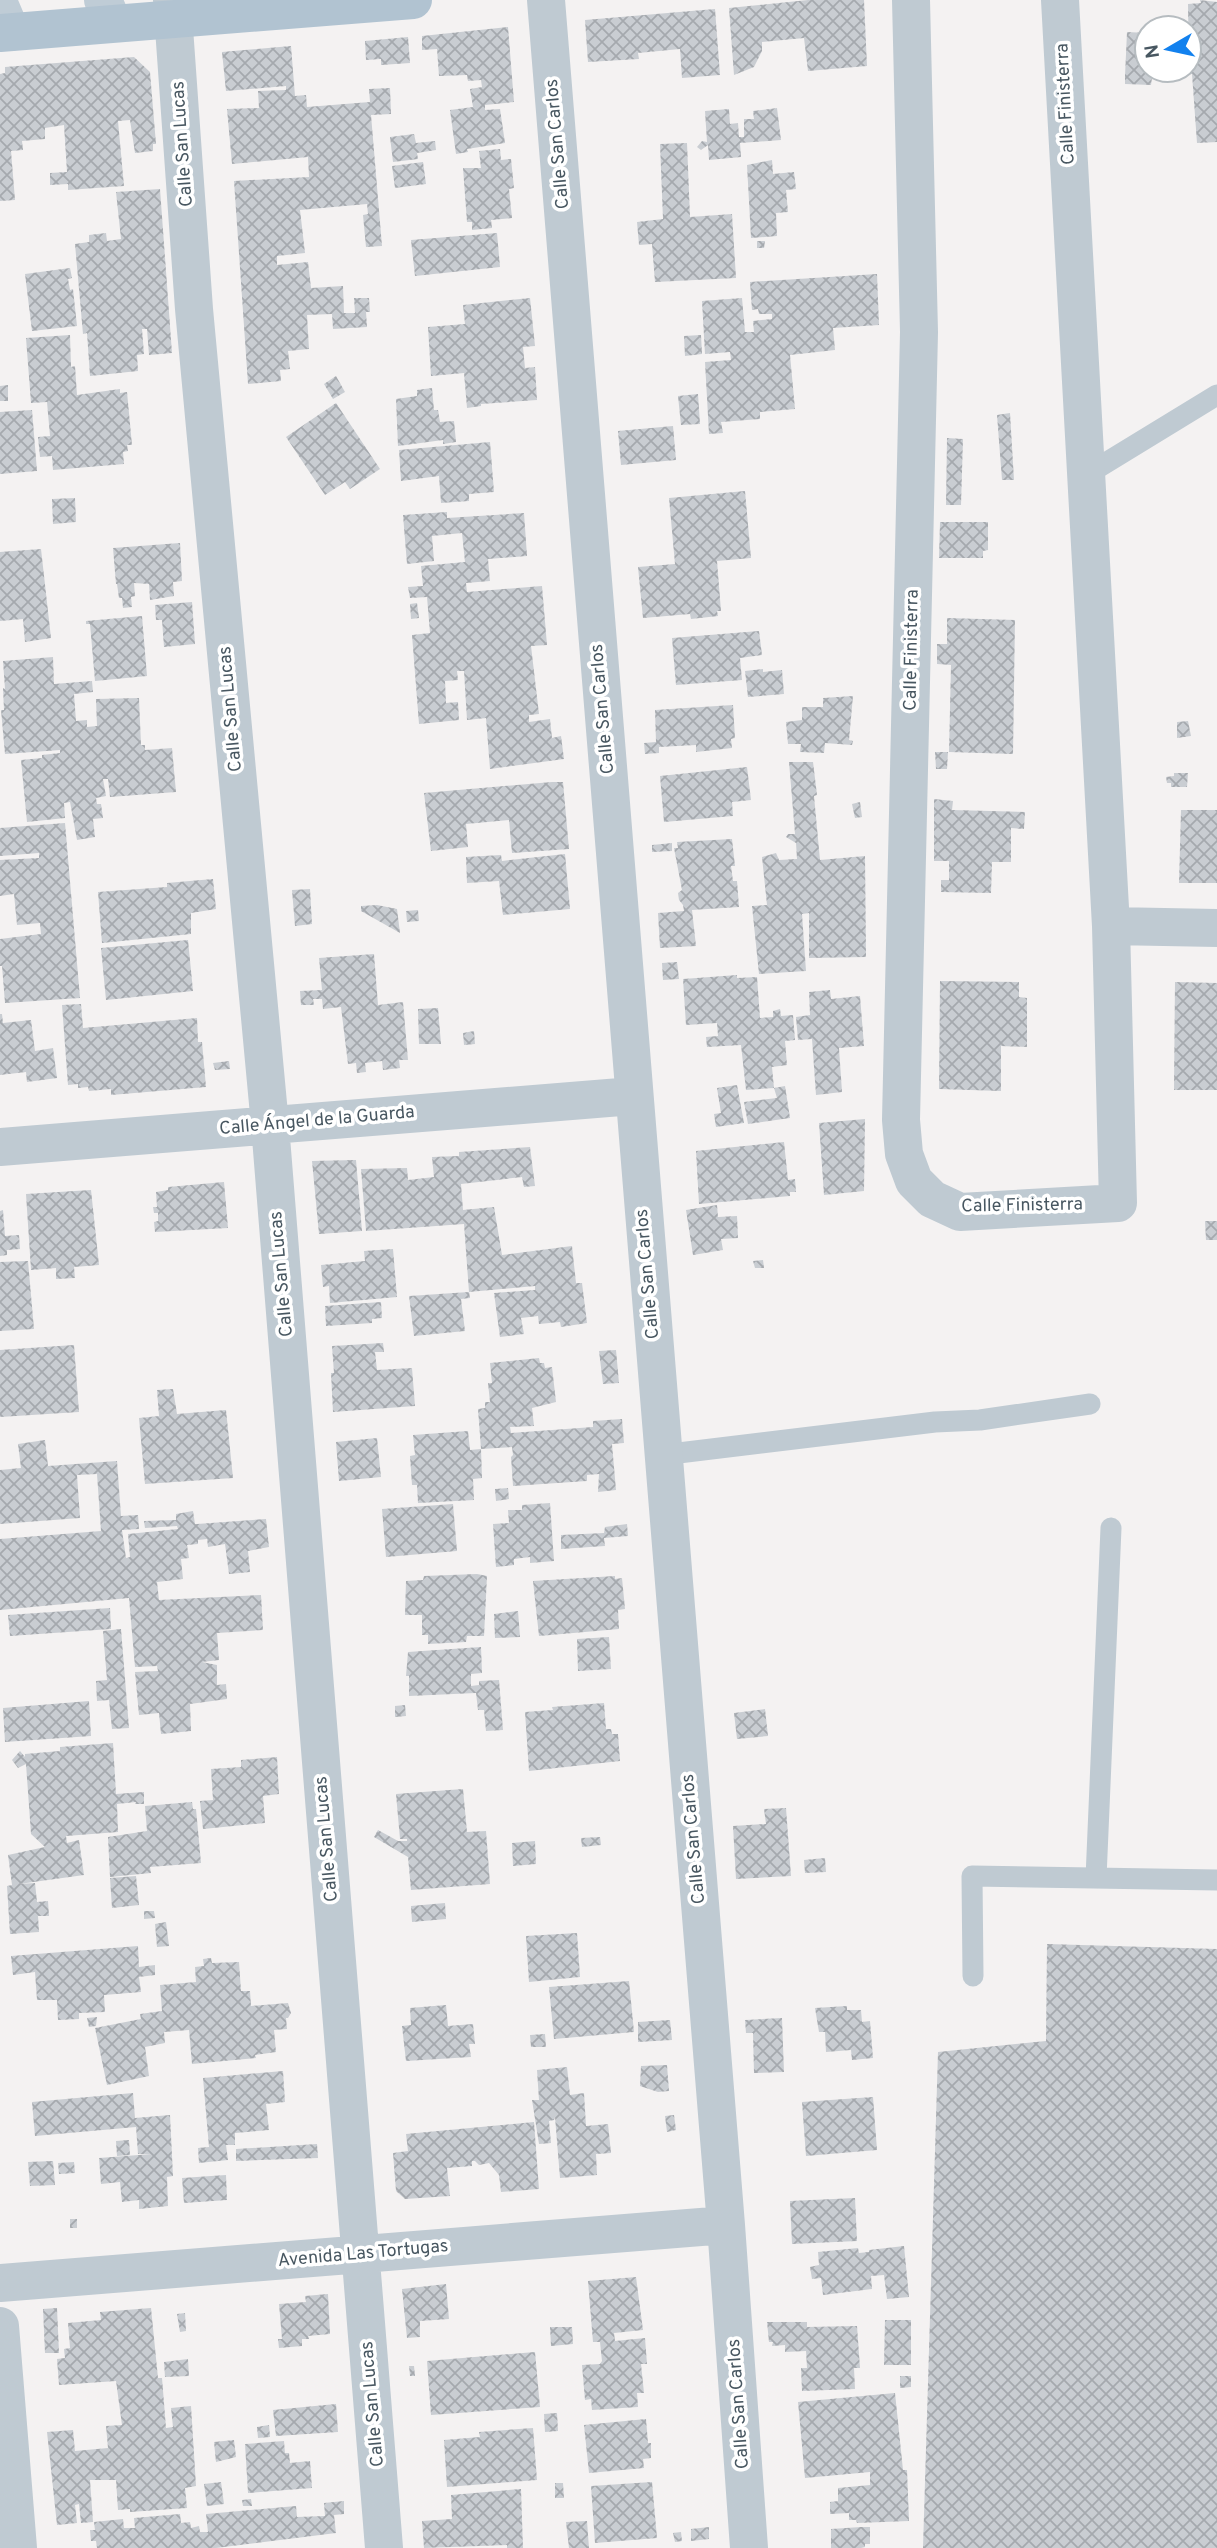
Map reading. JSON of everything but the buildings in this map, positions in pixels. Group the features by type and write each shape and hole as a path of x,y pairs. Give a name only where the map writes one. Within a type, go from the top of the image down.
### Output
{"main road":[{"path":"4,23 108,11 413,0"}],"street":[{"name":"Calle San Carlos","path":"546,0 726,2225 749,2548"},
{"name":"Calle Finisterra","path":"911,0 919,332 901,1120 904,1154 914,1181 932,1199 960,1212 1118,1203 1111,926 1060,0"},
{"name":"Calle San Lucas","path":"174,10 194,309 270,1125 384,2548"},
{"path":"1111,926 1217,928"},
{"name":"Calle Ángel de la Guarda","path":"0,1147 633,1096"},
{"name":"Avenida Las Tortugas","path":"0,2283 726,2225"},
{"path":"0,2326 18,2548"}],"lane":[{"path":"1086,475 1217,395"},
{"path":"663,1455 935,1422 981,1420 1090,1404"},
{"path":"1096,1878 1111,1528"},
{"path":"973,1976 972,1876 1217,1880"}]}
